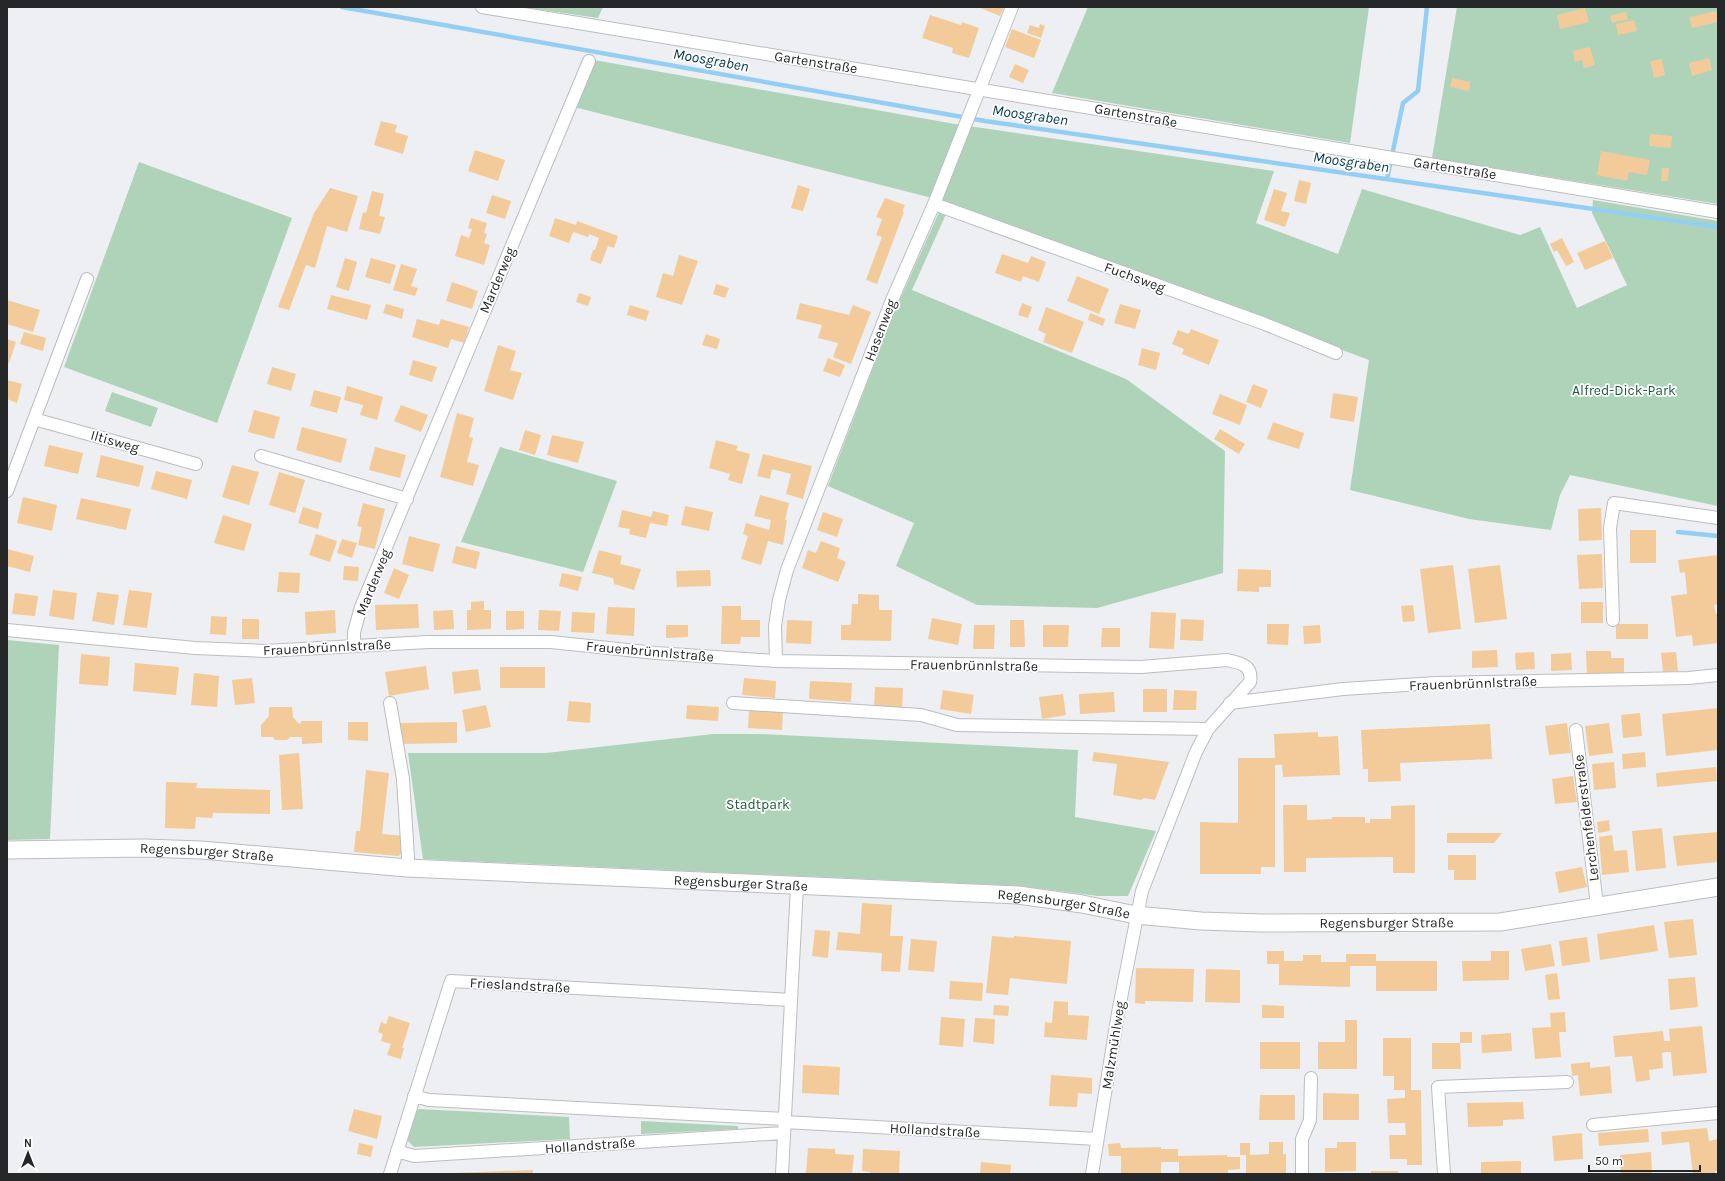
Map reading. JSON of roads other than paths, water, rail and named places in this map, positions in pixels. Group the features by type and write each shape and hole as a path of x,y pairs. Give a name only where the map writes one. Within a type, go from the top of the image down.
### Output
{"street":[{"name":"Gartenstraße","path":"482,7 979,88 1718,212"},
{"name":"Hasenweg","path":"776,661 775,626 779,600 787,570 892,300 934,204 1012,7"},
{"name":"Marderweg","path":"354,645 354,632 361,606 451,396 479,321 589,61"},
{"name":"Fuchsweg","path":"934,204 1264,324 1336,353"},
{"path":"7,491 86,279"},
{"name":"Iltisweg","path":"34,419 196,464"},
{"path":"261,456 407,499"},
{"path":"1613,620 1610,528 1614,503 1718,518"},
{"name":"Frauenbrünnlstraße","path":"7,630 195,648 265,651 428,642 551,642 656,653 776,661 1141,668 1227,660 1238,663 1247,667 1251,675 1250,682 1208,729 1196,752 1142,891 1136,915"},
{"name":"Frauenbrünnlstraße","path":"1230,703 1343,689 1436,683 1674,678 1718,675"},
{"path":"390,703 403,779 408,857 407,868"},
{"path":"733,703 921,715 957,725 1208,729"},
{"name":"Lerchenfelderstraße","path":"1576,730 1597,905"},
{"name":"Regensburger Straße","path":"7,850 144,848 202,850 407,868 1018,895 1082,904 1136,915 1201,921 1261,923 1500,922 1597,905 1718,887"},
{"path":"782,1174 797,886"},
{"name":"Malzmühlweg","path":"1092,1174 1118,1013 1136,915"},
{"name":"Frieslandstraße","path":"390,1174 451,982 791,1000"},
{"path":"1302,1174 1302,1139 1310,1120 1311,1078"},
{"path":"1444,1174 1438,1087 1567,1082"},
{"name":"Hollandstraße","path":"414,1096 429,1100 784,1125 1097,1139"},
{"path":"1593,1125 1718,1113"},
{"name":"Hollandstraße","path":"397,1151 414,1156 784,1125"}],"waterway":[{"name":"Moosgraben","path":"342,7 985,121 1718,227"},
{"path":"1387,179 1403,103 1418,91 1427,7"},
{"path":"1678,532 1718,536"}],"park label":[{"name":"Alfred-Dick-Park","path":"1624,390"},
{"name":"Stadtpark","path":"758,804"}]}
